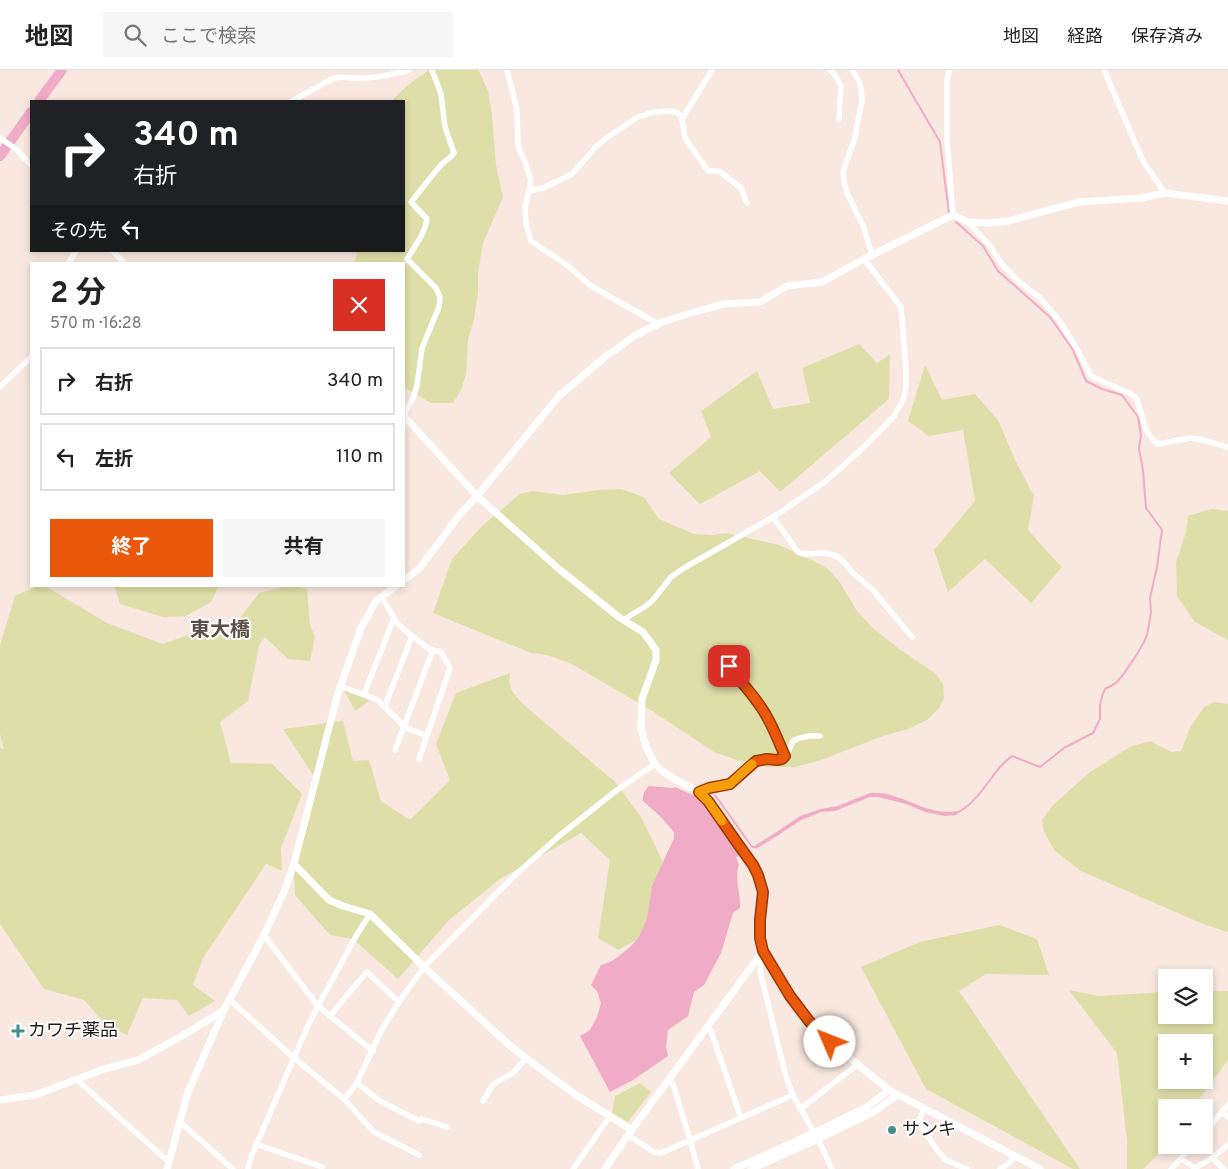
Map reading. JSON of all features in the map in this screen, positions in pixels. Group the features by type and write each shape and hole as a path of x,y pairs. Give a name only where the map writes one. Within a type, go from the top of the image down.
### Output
{"street":[{"path":"294,100 341,76 361,78 409,70"},
{"path":"405,414 414,398 422,348 439,307 440,297 436,288 408,259 422,235 427,219 411,202 443,163 452,157 454,153 445,127 441,94 432,70"},
{"path":"507,70 517,110 518,146 531,181 525,208 526,224 531,241 567,265 591,286 658,324"},
{"path":"682,119 712,70"},
{"path":"830,70 841,86 839,119"},
{"path":"852,70 861,88 862,101 854,141 843,171 844,182 847,193 864,228 872,255"},
{"path":"950,70 948,78 946,139 953,215"},
{"path":"1104,70 1144,161 1165,193"},
{"path":"529,191 543,188 572,174 605,139 638,117 654,112 669,111 678,113 682,119 686,138 708,171 719,171 741,188 747,203"},
{"path":"0,138 16,149 30,164"},
{"path":"953,215 968,222 989,223 1008,221 1079,202 1141,198 1165,193 1228,201"},
{"path":"405,579 419,569 461,513 560,396 605,357 636,335 658,324 724,304 760,302 786,286 822,282 953,215"},
{"path":"968,222 991,247 1009,271 1041,299 1059,320 1090,374 1131,394 1137,399 1146,430 1152,440 1158,444 1190,438 1228,447"},
{"path":"114,252 123,262"},
{"path":"623,620 646,606 671,577 684,568 774,517 826,481 864,447 894,416 904,398 906,386 901,307 864,259"},
{"path":"0,387 30,358"},
{"path":"405,417 477,496 559,569 623,620 643,632 656,650 656,660 642,699 641,728 646,746 655,764 661,770 699,792 708,801 753,865 763,892 760,920 760,938 763,951 790,996 809,1021 857,1065 896,1095 1040,1169"},
{"path":"774,517 798,552 802,554 825,553 841,559 854,574 872,589 912,637"},
{"path":"76,1080 168,1166 188,1092 224,1010 284,892 294,864 340,686 361,628 376,601 395,587"},
{"path":"382,597 396,622 429,649 441,652 450,668 419,759"},
{"path":"364,694 394,618"},
{"path":"384,706 412,636"},
{"path":"394,750 433,650"},
{"path":"718,652 767,717 785,756"},
{"path":"340,686 378,700 403,726 427,736"},
{"path":"699,792 730,784 756,761 782,759 793,741 801,737 820,736"},
{"path":"344,1099 357,1084 381,1032 399,1002 424,967 513,877 559,836 616,790 655,764"},
{"path":"294,864 329,900 370,914 424,967 508,1044 573,1093 610,1116 658,1154 793,1095"},
{"path":"248,1169 256,1144 293,1056 318,1005 370,914"},
{"path":"264,934 318,1005 373,1051"},
{"path":"605,1169 706,1027 763,951"},
{"path":"763,951 760,971 786,1077 793,1095 832,1169"},
{"path":"330,1016 367,972 399,1002"},
{"path":"230,1000 344,1099 374,1132 419,1155"},
{"path":"0,1100 35,1095 104,1069 138,1060 184,1035 224,1010"},
{"path":"706,1027 711,1031 741,1118"},
{"path":"483,1101 492,1086 513,1073 526,1058"},
{"path":"800,1109 857,1065"},
{"path":"668,1080 673,1084 698,1169"},
{"path":"357,1084 380,1101 420,1121 422,1119 447,1127"},
{"path":"751,1169 816,1136 867,1107 889,1090"},
{"path":"734,1169 875,1111 896,1095"},
{"path":"1213,1122 1228,1105"},
{"path":"924,1109 920,1118 920,1124 937,1150 946,1160 967,1169"},
{"path":"1222,1112 1228,1117"},
{"path":"573,1169 610,1116"},
{"path":"180,1122 233,1169"},
{"path":"256,1144 322,1166"},
{"path":"1181,1158 1195,1168 1212,1158 1228,1145"},
{"path":"1171,1169 1185,1154"},
{"path":"1000,1169 1015,1156"},
{"path":"1212,1158 1224,1169"}],"green space":[{"path":"429,70 479,71 488,91 496,165 503,197 483,243 478,272 478,292 474,319 468,339 466,374 461,390 453,403 431,403 405,388 405,262 355,262 357,252 405,252 405,100 393,100 414,80"},
{"path":"859,344 877,363 890,354 889,399 780,492 760,471 700,504 669,473 711,437 701,411 757,371 773,409 810,403 802,368"},
{"path":"925,365 942,400 975,394 998,420 1015,460 1034,496 1028,530 1062,567 1031,603 985,559 948,592 934,550 975,501 963,430 929,436 908,421"},
{"path":"621,489 644,497 659,519 694,534 712,535 726,533 779,545 828,569 839,581 857,611 874,629 899,649 936,674 943,684 944,698 939,708 927,720 908,729 883,736 821,760 795,767 767,767 740,761 714,752 652,711 572,664 547,655 531,653 433,613 452,559 482,526 520,494 532,491 563,495"},
{"path":"1212,509 1228,511 1228,640 1195,622 1177,596 1176,563 1186,532 1188,516"},
{"path":"35,587 47,587 107,623 163,644 196,632 229,632 259,593 281,587 307,589 310,625 315,637 310,661 288,659 265,637 259,646 248,701 220,722 231,763 272,764 302,794 281,848 282,871 266,864 203,958 193,985 215,1001 189,1016 177,1000 143,998 127,1035 106,1025 84,1000 44,989 0,924 0,748 4,749 0,734 0,645 15,596"},
{"path":"218,587 211,602 186,616 163,617 120,604 115,588"},
{"path":"510,673 512,690 524,705 614,781 641,817 662,860 665,871 640,938 618,950 598,938 610,860 581,833 500,879 449,920 398,979 353,939 330,935 295,895 293,853 317,781 283,729 343,721 353,761 369,760 381,801 410,820 450,780 436,744 456,693"},
{"path":"344,690 370,700 355,711"},
{"path":"1215,702 1228,704 1228,932 1203,924 1081,871 1055,851 1044,832 1042,820 1053,805 1090,772 1130,747 1150,741 1171,752 1181,751 1191,726 1204,707"},
{"path":"999,925 1037,939 1049,975 986,974 959,991 1080,1169 1073,1169 926,1089 861,967 920,942"},
{"path":"1069,990 1098,996 1158,992 1158,1024 1213,1024 1213,991 1228,991 1228,1060 1213,1080 1213,1034 1158,1034 1158,1089 1206,1089 1199,1099 1158,1099 1159,1154 1143,1169 1127,1169 1127,1140 1117,1053"},
{"path":"640,1083 651,1092 628,1122 612,1113 615,1096"}],"shaded area":[{"path":"649,786 675,787 697,797 700,801 739,855 736,858 739,864 737,875 740,908 733,913 721,953 704,985 694,992 688,1016 668,1030 666,1047 668,1056 633,1080 610,1092 580,1036 590,1030 597,1017 601,1003 597,991 591,985 601,965 618,957 639,937 647,918 652,886 674,838 674,832 643,801 644,792"},
{"path":"870,793 892,795 934,810 956,811 957,815 945,816 925,812 906,804 878,797 870,797 835,811 821,812 801,820 756,849 754,846 800,816 838,806"}],"waterway":[{"path":"40,100 62,70"},
{"path":"898,70 940,142 949,214"},
{"path":"0,156 30,113"},
{"path":"956,222 983,246 998,271 1050,317 1073,350 1086,381 1102,389 1122,395 1138,417 1141,435 1139,449 1146,508 1162,530 1157,567 1150,598 1151,612 1147,635 1123,675 1116,683 1105,689 1100,705 1100,719 1093,733 1064,748 1040,767 1012,756 1000,767 975,799 963,810 956,813"},
{"path":"715,795 752,847 755,847"}],"slow traffic":[{"path":"722,821 699,792 730,784 752,764"}],"place":[{"name":"カワチ薬品","path":"18,1031"},
{"name":"サンキ","path":"892,1130"}],"district":[{"name":"東大橋","path":"220,631"}],"route":[{"path":"729,666 767,717 785,756 777,760 756,761 730,784 699,792 708,801 758,875 763,892 760,938 763,951 790,996 809,1021 830,1042"}]}
